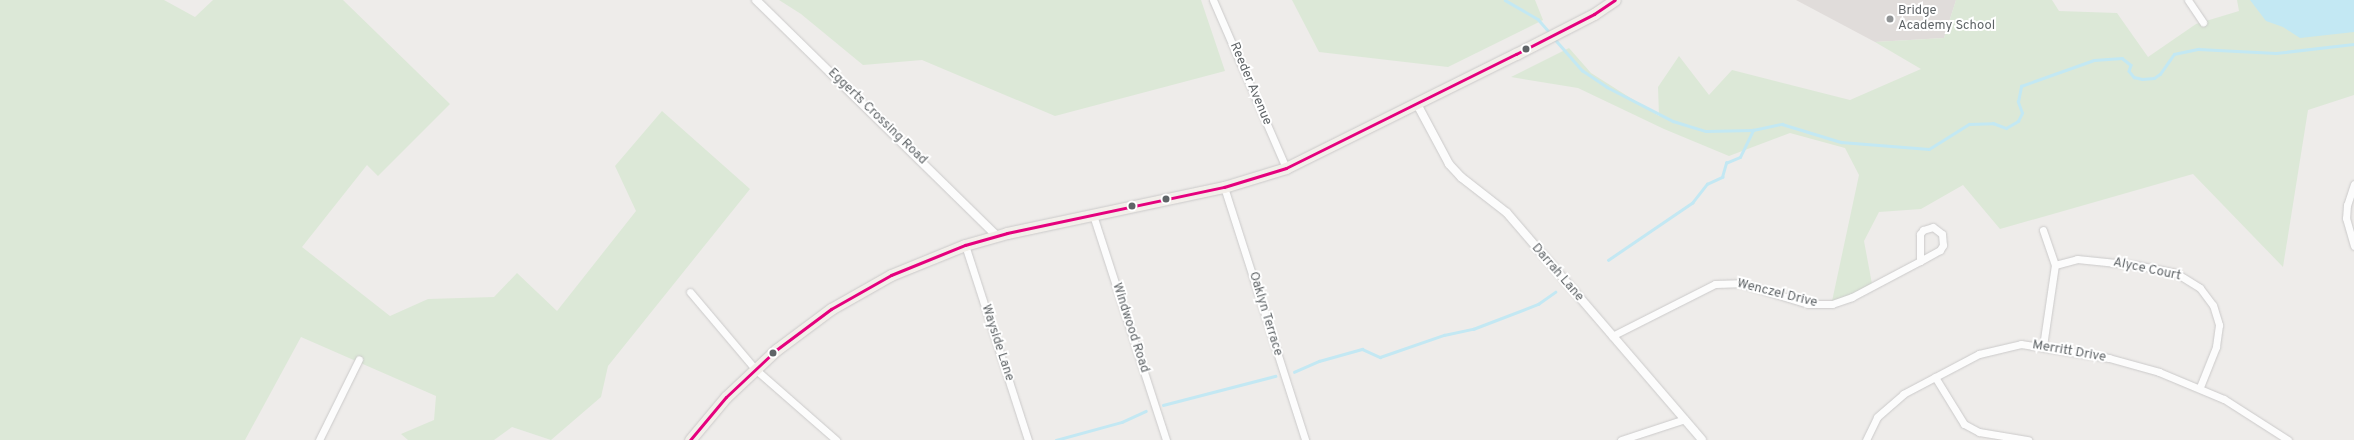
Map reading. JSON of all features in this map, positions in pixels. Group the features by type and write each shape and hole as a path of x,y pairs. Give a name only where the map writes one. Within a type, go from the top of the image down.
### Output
{"main road":[{"path":"690,440 726,397 754,369 799,331 856,294 921,262 965,245 997,236 1224,187 1286,168 1559,32 1615,0"}],"street":[{"name":"Eggerts Crossing Road","path":"756,0 997,236"},
{"name":"Reeder Avenue","path":"1214,0 1286,168"},
{"path":"2188,0 2203,22"},
{"name":"Darrah Lane","path":"1417,104 1450,164 1461,177 1507,213 1702,440"},
{"path":"2354,184 2347,205 2346,218 2354,246"},
{"name":"Oaklyn Terrace","path":"1224,187 1305,440"},
{"name":"Windwood Road","path":"1093,215 1166,440"},
{"name":"Wenczel Drive","path":"1612,336 1715,284 1739,283 1808,304 1832,304 1852,298 1920,261 1940,250 1944,245 1942,234 1938,229 1928,228 1920,234 1920,261"},
{"path":"2043,346 2055,265 2044,230"},
{"name":"Wayside Lane","path":"965,245 1028,440"},
{"name":"Alyce Court","path":"2055,265 2077,259 2136,265 2176,273 2200,288 2213,305 2219,331 2216,347 2200,387"},
{"path":"690,292 754,369 836,440"},
{"name":"Merritt Drive","path":"1866,440 1870,428 1885,408 1903,394 1991,349 2021,344 2043,346 2134,364 2200,387 2244,410 2288,440"},
{"path":"319,440 359,359"},
{"path":"1935,377 1964,424 1979,432 2028,440"},
{"path":"1621,440 1685,420"}],"shaded area":[{"name":"Bridge Academy School","path":"1796,0 1956,0 1944,38 1875,42"}],"green space":[{"path":"0,0 164,0 195,17 213,0 343,0 450,104 378,176 367,165 302,247 390,316 428,299 494,297 517,273 557,311 636,211 615,166 662,111 750,189 608,366 601,397 551,440 512,427 494,440 408,440 401,434 434,420 436,396 301,337 245,440 0,440"},
{"path":"779,0 1201,0 1225,71 1055,116 922,60 863,65 801,14"},
{"path":"1292,0 1535,0 1543,20 1448,67 1319,52"},
{"path":"1956,0 2052,0 2059,11 2117,13 2148,57 2196,24 2239,11 2237,0 2354,0 2354,95 2308,110 2283,267 2193,174 2000,229 1963,185 1921,209 1879,212 1864,241 1872,284 1831,306 1859,175 1845,148 1790,133 1729,156 1664,129 1578,88 1511,77 1569,48 1591,73 1659,116 1658,87 1679,56 1709,95 1732,70 1850,100 1921,69 1875,42 1944,38"}],"water":[{"path":"2250,0 2354,0 2354,32 2300,38 2283,27 2266,21"}],"waterway":[{"path":"1505,0 1538,19 1551,34"},
{"path":"1554,38 1582,70 1607,87 1673,121 1706,131 1753,130 1782,124 1841,142 1929,149 1969,124 1993,123 2006,128 2018,121 2022,113 2018,102 2021,86 2094,60 2122,58 2131,65 2129,71 2134,77 2142,79 2154,78 2160,74 2174,54 2198,49 2276,53 2354,44"},
{"path":"1608,260 1692,203 1707,184 1722,177 1726,163 1740,157 1753,130"},
{"path":"1294,372 1319,361 1362,349 1380,357 1444,335 1473,329 1538,304 1555,292"},
{"path":"1163,405 1275,376"},
{"path":"1056,440 1122,422 1146,411"}],"transit line":[{"path":"690,440 726,397 776,350 831,309 891,275 965,245 1007,233 1224,187 1286,168 1516,54 1594,14 1615,0"}],"place":[{"name":"Bridge Academy School","path":"1890,19"}]}
